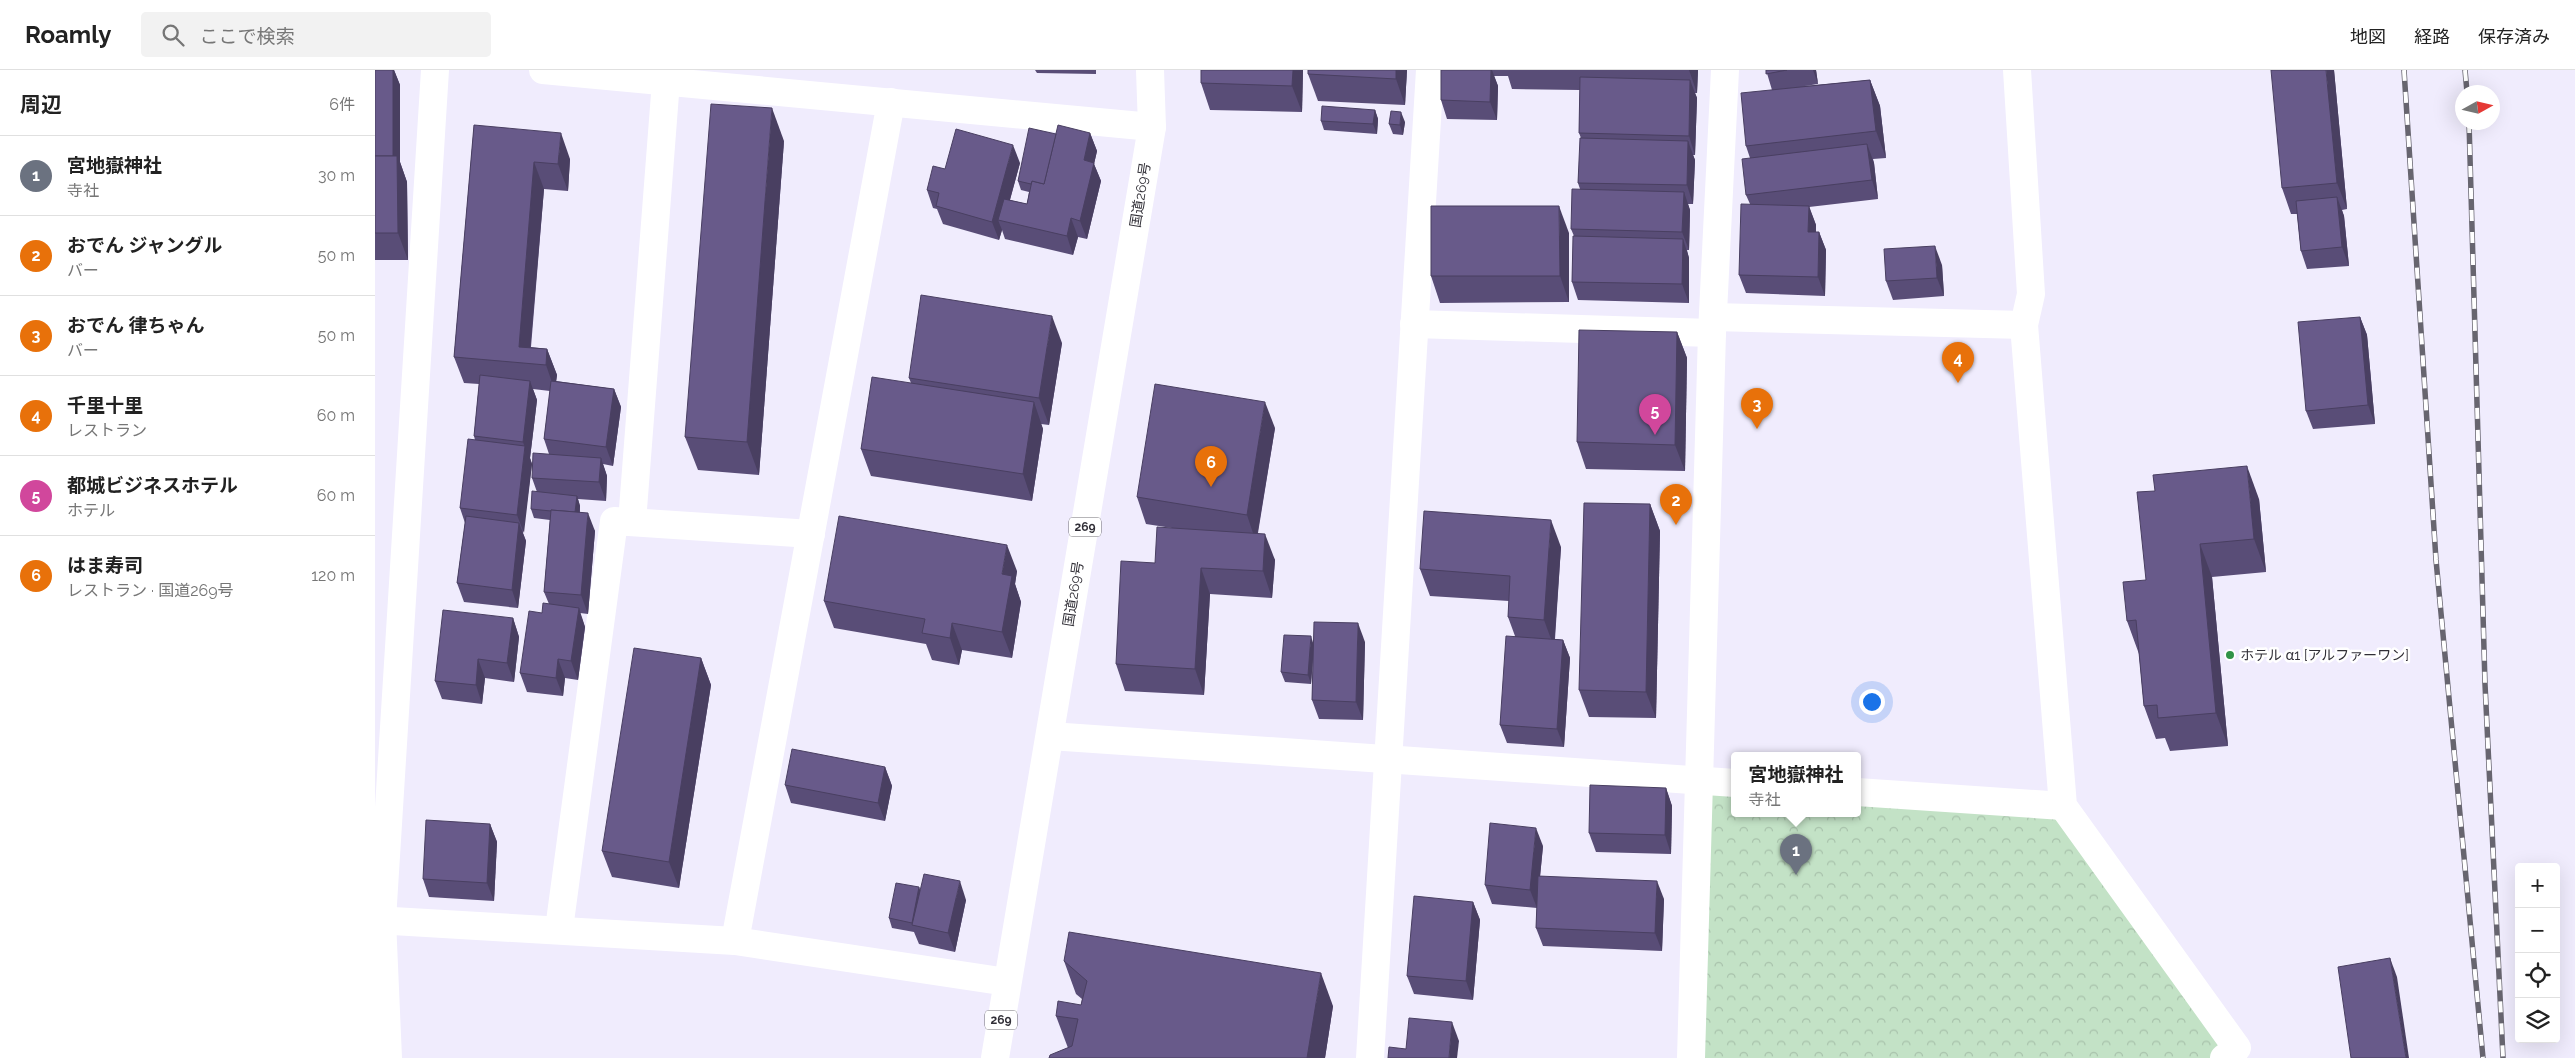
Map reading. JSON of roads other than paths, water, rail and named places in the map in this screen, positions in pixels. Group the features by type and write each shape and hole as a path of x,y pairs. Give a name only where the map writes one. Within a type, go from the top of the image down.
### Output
{"main road":[{"path":"388,1058 378,920 435,70"},
{"path":"543,70 1151,127"},
{"name":"国道269号","path":"995,1058 1151,127 1150,70"},
{"path":"1370,1058 1430,70"},
{"path":"1691,1058 1713,325 1725,70"},
{"path":"2017,70 2031,294 2025,325 2063,806 2237,1048 2224,1058"},
{"path":"632,522 666,82"},
{"path":"735,941 891,102"},
{"path":"1414,324 2025,325"},
{"path":"559,929 614,521 811,534"},
{"path":"1050,736 1731,783"},
{"path":"1861,792 2063,806"},
{"path":"378,920 559,929 735,941 1007,982"}],"railway":[{"path":"2404,70 2436,560 2483,1058"},
{"path":"2465,70 2466,85"},
{"path":"2469,130 2485,684 2503,1058"}],"place":[{"name":"千里十里","path":"1958,383"},
{"name":"おでん 律ちゃん","path":"1757,429"},
{"name":"都城ビジネスホテル","path":"1655,435"},
{"name":"はま寿司","path":"1211,487"},
{"name":"おでん ジャングル","path":"1676,525"},
{"name":"ホテル α1 [アルファーワン]","path":"2230,655"},
{"name":"宮地嶽神社","path":"1796,875"}]}
